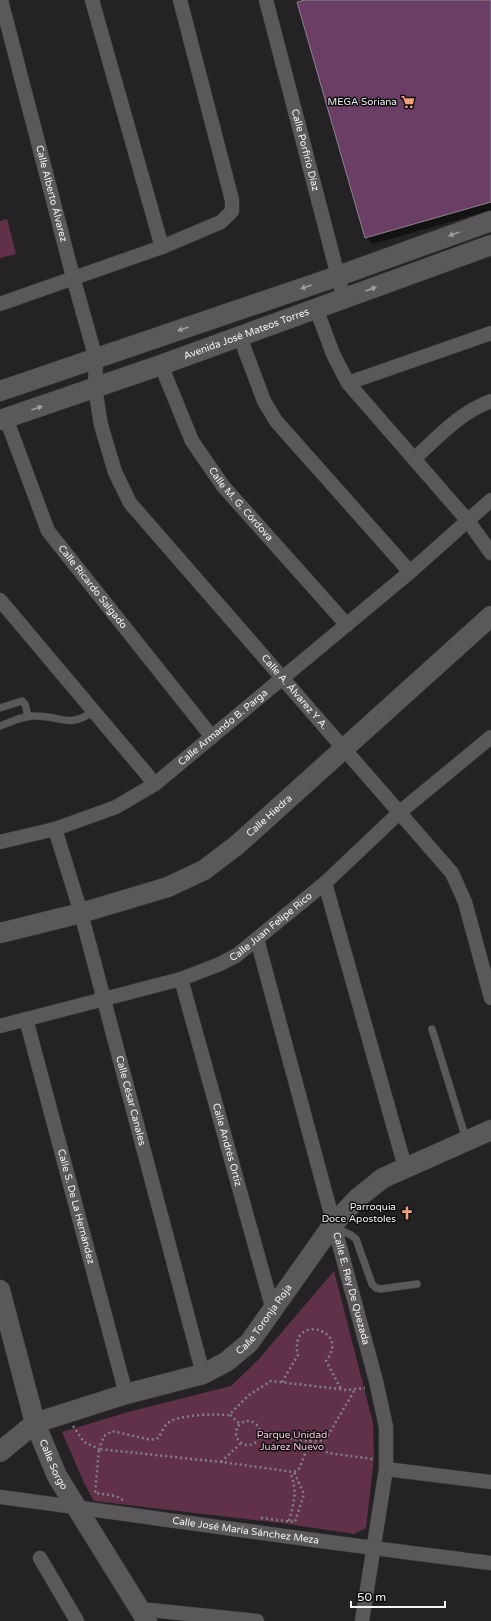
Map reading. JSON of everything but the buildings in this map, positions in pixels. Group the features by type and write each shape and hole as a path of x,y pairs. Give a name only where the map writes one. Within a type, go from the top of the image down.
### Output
{"street":[{"path":"92,0 162,247"},
{"path":"0,304 73,277 162,247 222,222 232,211 232,200 180,0"},
{"name":"Calle Porfirio Díaz","path":"266,0 344,299"},
{"name":"Calle Alberto Álvarez","path":"3,1 73,277 96,359 95,388"},
{"path":"0,391 338,276 491,220"},
{"name":"Avenida José Mateos Torres","path":"3,419 162,365 491,245"},
{"path":"316,308 333,354 348,382 468,521 491,553"},
{"path":"348,382 491,333"},
{"path":"240,336 264,402 276,421 410,572"},
{"name":"Calle M. G. Córdova","path":"162,365 192,441 223,486 347,625"},
{"name":"Calle A. Álvarez Y A.","path":"95,388 101,425 115,472 130,503 282,679 400,812 457,880 465,902 491,998"},
{"path":"414,459 458,418 477,406 491,401"},
{"name":"Calle Ricardo Salgado","path":"3,419 48,531 212,737"},
{"name":"Calle Armando B. Parga","path":"0,842 55,829 116,807 155,784 410,572 491,500"},
{"path":"0,600 155,784"},
{"name":"Calle Hiedra","path":"0,933 81,913 168,887 204,870 237,845 491,616"},
{"name":"Calle Juan Felipe Rico","path":"0,1026 181,978 220,964 236,955 325,883 400,812 491,737"},
{"name":"Calle César Canales","path":"55,829 81,913 203,1374"},
{"path":"325,883 405,1167"},
{"name":"Calle E. Rey De Quezada","path":"257,939 378,1386 386,1427 386,1465 362,1621"},
{"name":"Calle Andrés Ortiz","path":"181,978 273,1310"},
{"name":"Calle S. De La Hernández","path":"26,1019 126,1394"},
{"name":"Calle Toronja Roja","path":"0,1452 35,1423 126,1394 203,1374 226,1362 249,1343 335,1226 371,1186 405,1167 491,1130"},
{"name":"Calle Sorgo","path":"0,1290 35,1423 57,1476 144,1615"},
{"path":"386,1465 491,1482"},
{"name":"Calle José María Sánchez Meza","path":"0,1497 286,1535 374,1549 491,1563"},
{"path":"40,1558 77,1621"},
{"path":"144,1615 257,1621"}],"lane":[{"path":"0,708 22,701 25,704 28,716"},
{"path":"0,726 28,716 37,716 70,722 85,718 94,711"},
{"path":"432,1029 467,1140"},
{"path":"335,1226 356,1239 372,1284 376,1288 381,1289 417,1284"}],"path":[{"path":"282,1382 298,1355 296,1346 301,1334 307,1330 316,1328 325,1332 331,1338 333,1346 331,1355 326,1361 341,1389"},
{"path":"229,1414 249,1395 271,1381 355,1390 378,1386"},
{"path":"260,1431 320,1442 326,1439 355,1390"},
{"path":"66,1413 74,1429 84,1442 99,1449 221,1462 290,1472 294,1472 299,1469 310,1441"},
{"path":"128,1503 116,1496 95,1493 99,1449 104,1436 112,1431 151,1440 158,1438 167,1424 172,1421 200,1414 229,1414 240,1424"},
{"path":"245,1421 252,1421 258,1425 260,1431 260,1439 255,1444 248,1446 240,1444 236,1438 236,1430 240,1424 245,1421"},
{"path":"310,1441 328,1453 386,1465"},
{"path":"221,1462 240,1444"},
{"path":"288,1521 295,1495 295,1486 290,1472"},
{"path":"257,1518 295,1522 304,1494 294,1472"}],"green space":[{"path":"7,219 16,254 0,258 0,221"},
{"name":"Parque Unidad Juárez Nuevo","path":"334,1271 373,1423 374,1458 366,1528 354,1534 288,1524 94,1501 85,1485 62,1432 128,1412 231,1386 258,1360"}],"place":[{"name":"MEGA Soriana","path":"408,102"},
{"name":"Parroquia Doce Apostoles","path":"407,1213"}]}
